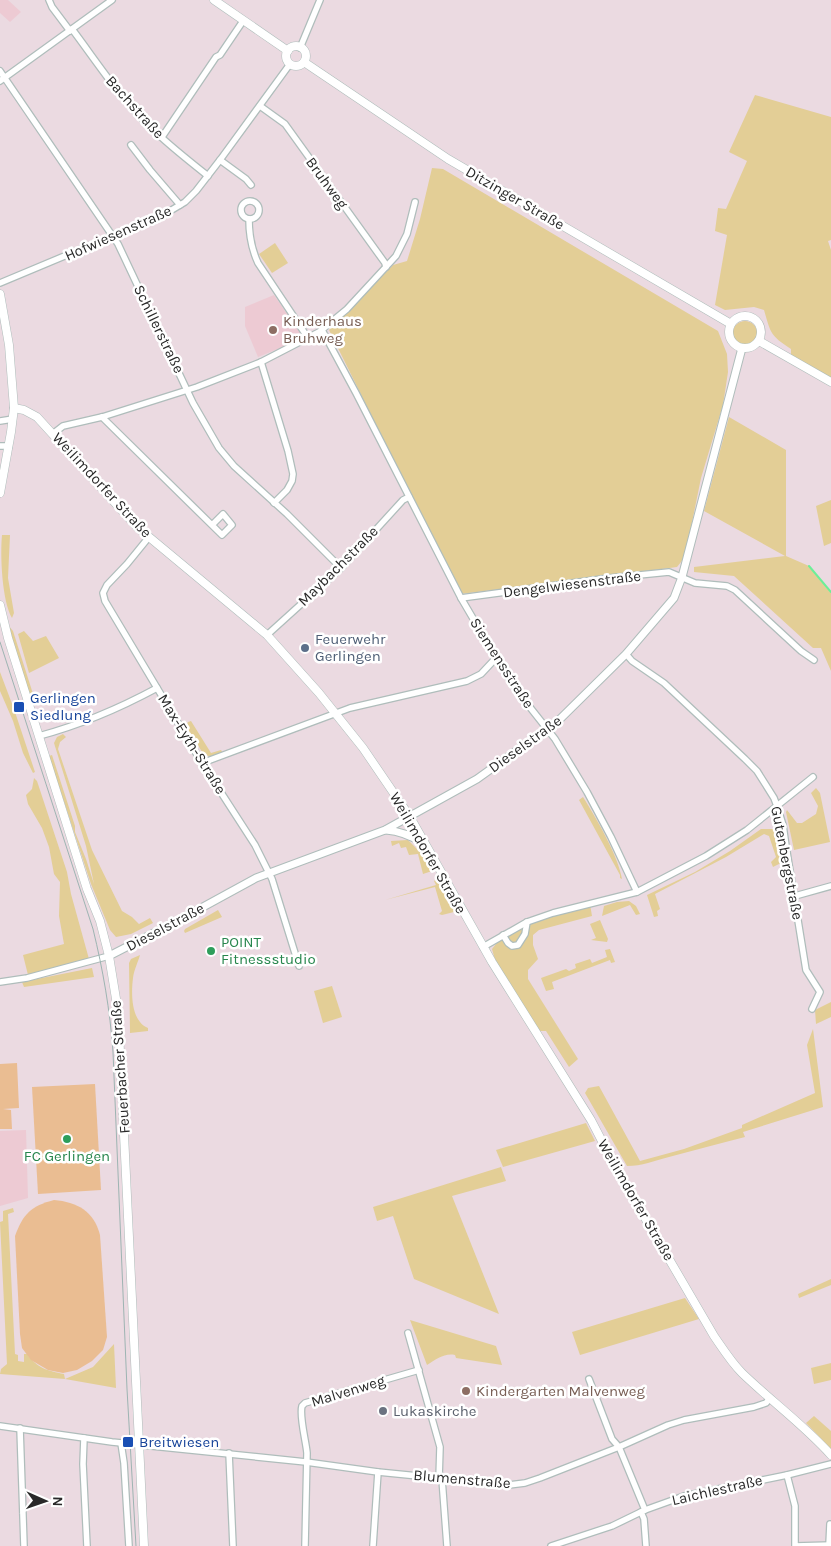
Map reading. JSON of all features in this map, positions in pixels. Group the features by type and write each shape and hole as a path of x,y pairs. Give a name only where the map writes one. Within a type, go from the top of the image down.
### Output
{"main road":[{"path":"214,0 288,51"},
{"path":"295,47 300,48 306,56 304,62 299,66 290,64 286,57 288,51 295,47"},
{"name":"Ditzinger Straße","path":"304,62 448,158 731,324"},
{"path":"0,294 14,408 0,493"},
{"path":"739,317 754,318 760,326 761,336 759,341 752,347 742,348 737,346 730,339 729,328 731,324 739,317"},
{"path":"759,341 831,382"},
{"name":"Weilimdorfer Straße","path":"14,408 24,410 37,417 54,433 136,526 267,635 319,693 368,755 410,817 483,947 591,1120 617,1170 714,1336 730,1360 770,1398 808,1430 831,1455"},
{"name":"Feuerbacher Straße","path":"0,605 8,638 87,889 100,921 109,956 118,1011 144,1546"}],"street":[{"name":"Bachstraße","path":"49,0 52,7 144,122 208,176"},
{"path":"2,79 112,0"},
{"path":"300,48 320,0"},
{"path":"162,137 216,57 220,55 243,21"},
{"name":"Hofwiesenstraße","path":"0,283 165,214 180,205 190,197 208,176 290,64"},
{"name":"Schillerstraße","path":"0,71 2,79 113,236 188,390 219,448 234,466 274,502 341,568"},
{"name":"Bruhweg","path":"260,106 284,124 353,218 386,267"},
{"path":"131,144 180,205"},
{"path":"220,160 252,185"},
{"path":"54,433 63,426 102,417 188,390 261,362 322,330 347,309 396,256 408,234 415,202"},
{"path":"249,219 249,235 258,263 308,338"},
{"name":"Siemensstraße","path":"322,330 460,598 521,696 558,744 600,814 637,892"},
{"name":"Dieselstraße","path":"109,956 256,878 385,830 410,817 477,779 558,721 626,654 674,598 682,577 742,348"},
{"path":"261,362 288,451 293,474 292,481 286,490 274,502"},
{"path":"102,417 212,525"},
{"path":"0,421 13,419"},
{"path":"0,446 9,446"},
{"name":"Maybachstraße","path":"267,635 341,568 402,500 409,497"},
{"name":"Max-Eyth-Straße","path":"149,537 127,564 106,585 103,593 105,601 202,763 255,845 269,872 299,966"},
{"name":"Dengelwiesenstraße","path":"460,598 669,572 695,583 727,586 734,590 800,651 814,660"},
{"name":"Gutenbergstraße","path":"626,654 632,661 664,683 689,705 757,771 774,798 783,825 806,970 820,992 812,1010"},
{"path":"202,763 350,708 467,681 481,674 496,658"},
{"path":"39,736 134,701 157,688"},
{"path":"483,947 528,922 553,913 637,892 706,856 747,830 813,777"},
{"path":"385,830 398,831 414,837 425,844"},
{"path":"795,896 831,886"},
{"path":"503,935 512,946 518,945 525,934 528,922"},
{"path":"0,982 26,978 109,956"},
{"path":"408,1334 440,1447 440,1479 447,1546"},
{"name":"Malvenweg","path":"306,1462 306,1438 301,1415 302,1406 306,1403 419,1370"},
{"path":"589,1379 612,1439 619,1447 643,1511 646,1546"},
{"name":"Blumenstraße","path":"0,1426 121,1443 509,1485 525,1483 619,1447 668,1425 684,1420 754,1407 766,1403 770,1398"},
{"path":"20,1428 24,1546"},
{"path":"84,1438 86,1546"},
{"path":"121,1443 129,1546"},
{"path":"229,1454 233,1546"},
{"path":"304,1546 306,1462"},
{"name":"Laichlestraße","path":"551,1546 612,1526 643,1511 684,1496 831,1464"},
{"path":"373,1546 378,1472"},
{"path":"787,1475 795,1506 795,1546 830,1545 830,1524"}],"shaded area":[{"path":"0,0 8,0 21,12 10,22 0,13"},
{"path":"755,95 831,117 831,240 828,241 831,250 831,378 791,356 791,349 772,333 764,310 754,307 725,310 715,305 727,235 715,231 718,208 726,209 747,161 729,152"},
{"path":"432,168 443,169 718,331 727,354 728,372 723,405 701,478 685,557 677,567 460,594 329,330 393,265 407,261 420,219"},
{"path":"275,243 288,263 272,273 259,254"},
{"name":"Kinderhaus Bruhweg","path":"274,295 301,334 283,347 258,357 245,326 245,307"},
{"path":"745,321 753,325 757,333 753,341 745,345 737,341 733,333 737,325"},
{"path":"729,417 786,450 786,556 809,566 831,593 831,671 821,648 813,648 734,576 694,572 694,567 785,556 704,511"},
{"path":"831,500 831,543 824,546 816,506"},
{"path":"2,535 10,535 8,578 14,613 12,618 4,590 1,554"},
{"path":"8,625 13,631 34,697 32,702"},
{"path":"24,631 33,641 46,636 59,658 29,673 18,634"},
{"path":"0,672 35,772 33,773 23,753 13,721 0,691"},
{"path":"191,721 211,753 221,750 223,753 214,757 204,755 186,726"},
{"path":"63,734 66,737 60,742 58,749 92,850 122,911 139,924 150,918 153,923 131,934 116,937 110,930 91,884 49,756 52,755 75,826 75,832 94,884 86,846 54,743 57,737"},
{"path":"34,778 37,781 67,872 71,894 89,959 28,975 23,955 64,944 59,916 60,882 54,874 49,847 42,828 28,804 26,795 32,789"},
{"path":"816,788 820,793 830,842 794,850 786,812 787,810 797,823 802,823 816,814 818,806 811,793"},
{"path":"583,797 611,848 622,879 579,800"},
{"path":"761,829 779,829 783,856 781,863 773,867 771,862 776,857 769,836 764,834 726,857 655,894 660,909 657,911 658,916 654,917 647,895 695,872 730,851"},
{"path":"408,840 420,852 432,871 423,874 418,854 409,855 406,847 401,848 399,843 392,846 391,841"},
{"path":"437,879 454,912 439,914 442,911 435,887 385,900 436,885 434,881"},
{"path":"629,901 636,906 640,914 636,915 630,905 602,916 604,906"},
{"path":"590,904 592,916 539,930 533,935 533,945 538,959 528,970 528,979 578,1059 569,1067 546,1031 540,1031 499,974 492,949 503,935 527,922"},
{"path":"218,910 222,917 185,933 185,929"},
{"path":"600,920 608,939 607,942 591,940 596,938 590,924"},
{"path":"610,949 615,962 611,963 610,960 552,982 554,989 546,991 541,978 566,969 569,971 576,968 575,964 590,959 592,963 607,957 605,950"},
{"path":"140,955 132,984 132,999 138,1019 148,1028 148,1031 130,1033 129,963 131,959"},
{"path":"92,968 94,977 24,987 22,982"},
{"path":"332,986 342,1017 323,1023 314,991"},
{"path":"831,1002 831,1017 816,1024 815,1010"},
{"path":"813,1029 823,1107 743,1132 745,1137 648,1163 627,1166 585,1093 588,1088 599,1086 640,1161 684,1149 742,1128 742,1125 815,1093 807,1045"},
{"path":"17,1063 19,1108 3,1109 11,1110 12,1129 0,1129 0,1064"},
{"name":"FC Gerlingen","path":"95,1084 101,1190 38,1194 32,1087"},
{"path":"586,1123 595,1141 503,1167 496,1150"},
{"path":"26,1130 28,1198 0,1206 0,1131"},
{"path":"501,1167 506,1181 452,1196 499,1314 414,1279 393,1216 377,1221 373,1207"},
{"path":"54,1200 70,1203 83,1209 94,1220 97,1227 100,1235 107,1337 103,1350 92,1361 77,1370 63,1373 48,1370 31,1360 22,1348 20,1334 15,1236 21,1222 29,1212 39,1205"},
{"path":"13,1208 14,1212 8,1214 15,1354 18,1355 18,1361 24,1362 24,1354 27,1354 35,1363 43,1368 64,1374 65,1379 0,1374 1,1369 7,1364 0,1222 3,1221 3,1211"},
{"path":"831,1279 831,1285 799,1298 798,1294"},
{"path":"685,1298 699,1319 580,1355 572,1332"},
{"path":"410,1320 496,1346 502,1365 447,1355 427,1365"},
{"path":"114,1344 116,1388 65,1379 93,1367"},
{"path":"831,1363 831,1380 814,1384 811,1368"},
{"path":"814,1416 831,1431 831,1449 806,1423"}],"waterway":[{"path":"809,566 831,592"}],"tram line":[{"path":"0,642 93,929 108,1005 113,1052 127,1389 136,1546"}],"place":[{"name":"Kinderhaus Bruhweg","path":"273,330"},
{"name":"Feuerwehr Gerlingen","path":"305,648"},
{"name":"Gerlingen Siedlung","path":"19,707"},
{"name":"POINT Fitnessstudio","path":"211,951"},
{"name":"FC Gerlingen","path":"67,1139"},
{"name":"Kindergarten Malvenweg","path":"466,1391"},
{"name":"Lukaskirche","path":"383,1411"},
{"name":"Breitwiesen","path":"128,1442"}]}
